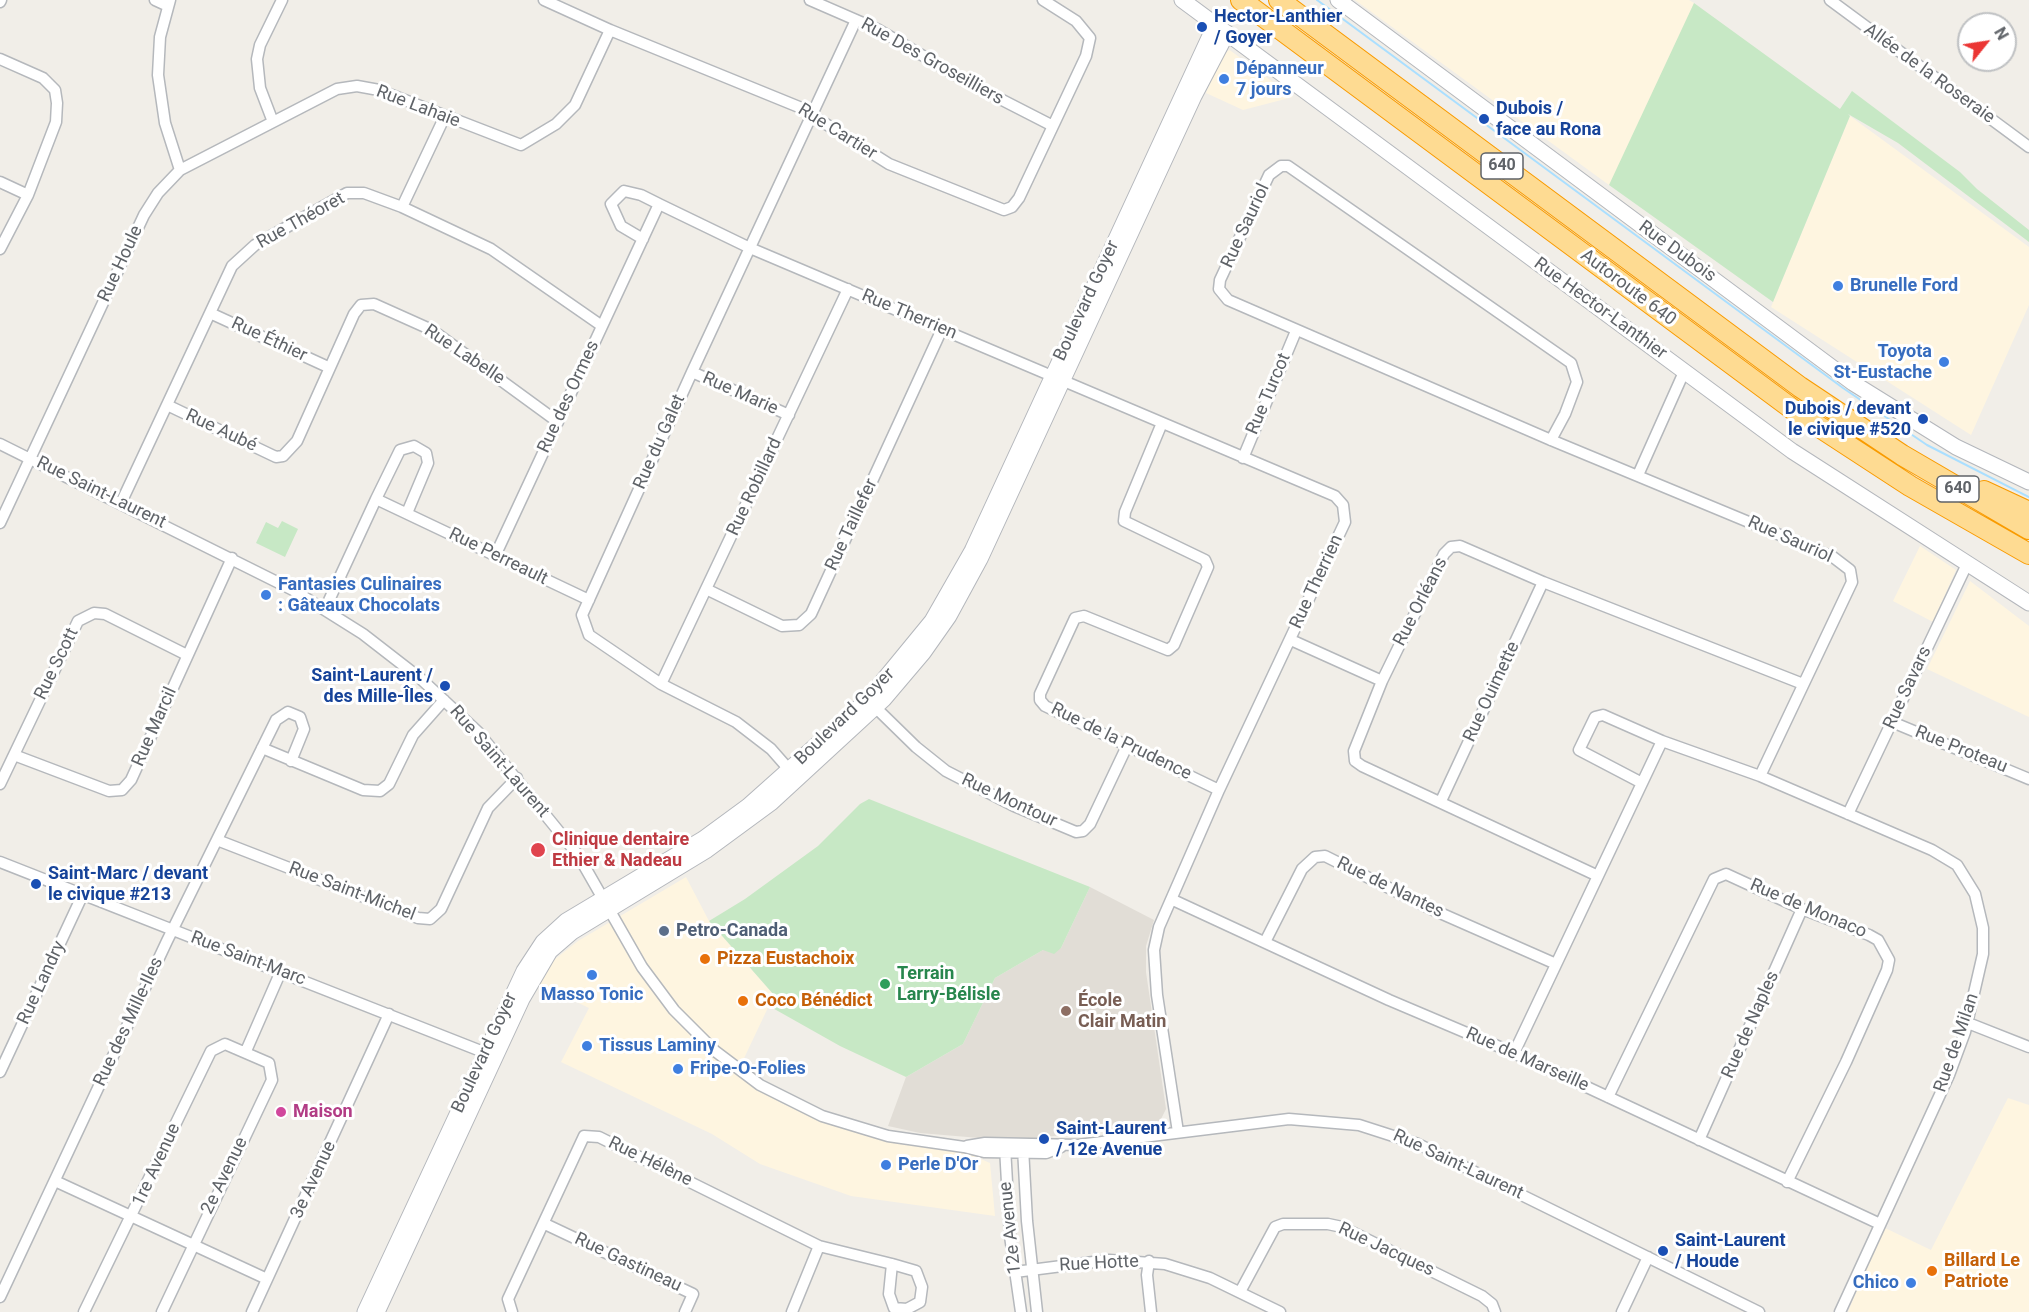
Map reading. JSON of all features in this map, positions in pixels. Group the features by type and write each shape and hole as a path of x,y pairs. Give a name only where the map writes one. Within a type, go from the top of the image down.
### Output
{"highway":[{"name":"Autoroute 640","path":"1241,0 1776,397 1910,486 2029,554"},
{"name":"Autoroute 640","path":"1279,0 1762,360 1889,447 2029,529"},
{"path":"1889,447 2029,512"},
{"path":"1910,486 2029,567"}],"street":[{"path":"155,0 169,3 160,37 158,75 165,123 180,170"},
{"path":"273,122 260,88 257,59 260,45 282,0"},
{"name":"Rue Cartier","path":"544,0 610,30 813,114 823,123 889,164 1004,210 1012,207 1019,198 1053,126"},
{"name":"Rue Des Groseilliers","path":"810,0 856,20 1053,126"},
{"path":"1043,0 1076,21 1090,38 1086,56 1053,126"},
{"name":"Rue Hector-Lanthier","path":"1182,0 1808,462 2029,603"},
{"name":"Rue Dubois","path":"1338,0 1853,383 1956,447 2029,482"},
{"name":"Allée de la Roseraie","path":"1830,0 2029,147"},
{"path":"1845,11 1850,0"},
{"name":"Rue du Galet","path":"794,775 771,748 736,722 661,684 590,635 582,615 856,20"},
{"name":"Boulevard Goyer","path":"365,1312 490,1054 544,960 564,937 607,903 727,837 918,659 957,603 1057,378 1194,96 1221,29"},
{"name":"Rue Lahaie","path":"180,170 337,89 357,86 379,90 514,145 530,142 556,124 575,105 610,30"},
{"path":"0,59 44,78 55,90 57,103 56,122 28,195 0,249"},
{"path":"402,207 445,116"},
{"name":"Rue Sauriol","path":"1551,440 1565,414 1577,382 1571,363 1288,166 1281,166 1269,175 1220,280 1219,289 1228,300 1551,440 1833,556 1850,570 1852,582 1760,776"},
{"name":"Rue Houle","path":"0,524 144,215 158,193 180,170"},
{"path":"0,182 28,195"},
{"path":"643,239 621,226 611,204 624,191 641,195 750,248"},
{"name":"Rue Théoret","path":"121,503 232,266 255,245 347,193 364,193 402,207 491,249 602,327"},
{"name":"Rue des Ormes","path":"495,556 659,204"},
{"name":"Rue Therrien","path":"750,248 1335,496 1343,505 1345,522 1219,790 1173,900 1159,927 1154,950 1157,995 1178,1132"},
{"name":"Rue Robillard","path":"661,684 848,290"},
{"name":"Rue Labelle","path":"276,457 283,456 297,441 328,367 354,314 361,305 374,304 432,330 558,422"},
{"name":"Rue Éthier","path":"210,313 328,367"},
{"name":"Rue Taillefer","path":"706,589 782,626 799,625 811,614 942,329"},
{"name":"Rue Turcot","path":"1243,458 1296,331"},
{"name":"Rue Marie","path":"692,372 789,415"},
{"path":"1638,476 1684,372"},
{"name":"Rue Aubé","path":"167,405 276,457"},
{"name":"Rue de la Prudence","path":"1162,423 1125,512 1124,521 1204,560 1208,567 1174,645 1168,650 1158,648 1084,616 1075,618 1040,694 1045,706 1219,790"},
{"name":"Rue Saint-Laurent","path":"0,444 232,558 326,609 391,655 478,732 517,778 578,855 642,968 674,1010 715,1051 760,1085 809,1110 854,1127 913,1141 964,1147 1005,1148 1061,1147 1289,1119 1345,1122 1380,1130 1418,1144 1759,1312"},
{"path":"326,609 400,450 414,446 426,453 428,463 407,513"},
{"name":"Rue Perreault","path":"376,499 588,600"},
{"name":"Rue Orléans","path":"1598,876 1355,761 1354,751 1382,681 1444,554 1452,547 1460,546 1543,582 1803,684"},
{"name":"Rue Marcil","path":"14,755 109,791 122,790 131,780 232,558"},
{"name":"Rue Savars","path":"1848,814 1968,562"},
{"name":"Rue Ouimette","path":"1441,801 1543,582"},
{"name":"Rue Scott","path":"0,784 78,621 94,614 105,614 187,655"},
{"path":"1291,640 1382,681"},
{"path":"262,748 363,790 380,791 389,784 418,728 444,700"},
{"name":"Rue Montour","path":"872,703 908,740 946,771 1014,806 1076,832 1083,831 1090,824 1127,746"},
{"name":"Rue des Mille-Iles","path":"0,1297 173,929 262,748 279,716 288,712 296,714 302,720 304,729 291,761"},
{"name":"Rue de Milan","path":"1642,783 1579,750 1588,725 1595,717 1603,715 1662,741 1760,776 1941,854 1957,865 1969,880 1980,909 1983,946 1979,978 1968,1023 1949,1075 1840,1312"},
{"name":"Rue Proteau","path":"1892,722 2029,779"},
{"path":"1514,1053 1662,741"},
{"name":"Rue Saint-Michel","path":"217,840 418,918 430,919 441,909 488,808 517,778"},
{"name":"Rue de Nantes","path":"1265,942 1302,869 1315,857 1325,856 1431,909 1556,964"},
{"name":"Rue Saint-Marc","path":"0,862 490,1054"},
{"name":"Rue de Monaco","path":"1608,1097 1714,879 1726,874 1802,909 1869,935 1878,940 1889,960 1887,970 1846,1062 1787,1182"},
{"name":"Rue Landry","path":"0,1072 83,894"},
{"name":"Rue de Marseille","path":"1173,900 1389,1000 1514,1053 1880,1224"},
{"name":"Rue de Naples","path":"1700,1140 1802,909"},
{"path":"246,1052 281,972"},
{"name":"3e Avenue","path":"252,1312 389,1014"},
{"path":"1968,1023 2029,1047"},
{"name":"1re Avenue","path":"84,1312 211,1051 225,1044 246,1052"},
{"name":"2e Avenue","path":"162,1312 272,1080 269,1063 246,1052"},
{"name":"Boulevard Goyer","path":"377,1312 490,1054"},
{"name":"Rue Hélène","path":"512,1312 508,1299 545,1224 584,1136 599,1137 819,1246 892,1264"},
{"name":"12e Avenue","path":"1005,1148 1021,1312"},
{"name":"12e Avenue","path":"1023,1148 1031,1269 1037,1312"},
{"path":"55,1180 267,1279"},
{"name":"Rue Gastineau","path":"545,1224 693,1294 685,1312"},
{"name":"Rue Jacques","path":"1240,1292 1275,1227 1283,1224 1328,1224 1353,1233 1482,1296 1493,1308"},
{"path":"792,1312 819,1246"},
{"path":"1622,1312 1648,1257"},
{"name":"Rue Hotte","path":"1016,1272 1110,1260 1149,1262 1190,1270 1280,1312"},
{"path":"1149,1262 1147,1280 1151,1312"}],"shaded area":[{"path":"1355,0 1689,0 1694,3 1627,158 1609,185"},
{"path":"1229,50 1293,97 1243,110 1206,93 1223,55"},
{"path":"1850,116 2029,247 2029,305 1971,435 1771,307"},
{"path":"1920,546 1956,570 1933,622 1893,601"},
{"path":"1970,581 2029,626 2029,717 1927,669"},
{"path":"686,877 709,921 774,995 737,1073 781,1103 830,1124 965,1152 990,1163 995,1216 851,1196 760,1164 712,1134 561,1062 589,1008 539,984 554,960 578,941"},
{"name":"École Clair Matin","path":"1090,887 1154,920 1146,946 1146,972 1166,1109 1159,1123 1029,1139 1003,1140 920,1133 888,1126 906,1077 963,1044 995,978 1043,950 1061,948"},
{"path":"2008,1098 2029,1105 2029,1312 1848,1312 1883,1227 1931,1250"}],"green space":[{"path":"1694,3 1840,109 1852,91 1960,172 1977,189 2029,230 2029,242 1898,143 1848,114 1850,116 1773,302 1609,185"},
{"path":"282,521 298,529 285,557 256,543 266,522 278,528"},
{"path":"869,799 1090,887 1061,948 1054,954 1043,950 995,978 963,1044 906,1077 840,1046 769,1006 774,995 709,921 745,899 818,846 860,804"}],"waterway":[{"path":"1317,0 1843,388 1927,445 2029,497"}],"place":[{"name":"Hector-Lanthier / Goyer","path":"1202,27"},
{"name":"Dépanneur 7 jours","path":"1224,79"},
{"name":"Dubois / face au Rona","path":"1484,119"},
{"name":"Brunelle Ford","path":"1838,286"},
{"name":"Toyota St-Eustache","path":"1944,362"},
{"name":"Dubois / devant le civique #520","path":"1923,419"},
{"name":"Fantasies Culinaires : Gâteaux Chocolats","path":"266,595"},
{"name":"Saint-Laurent / des Mille-Îles","path":"445,686"},
{"name":"Clinique dentaire Ethier & Nadeau","path":"538,850"},
{"name":"Saint-Marc / devant le civique #213","path":"36,884"},
{"name":"Petro-Canada","path":"664,931"},
{"name":"Pizza Eustachoix","path":"705,959"},
{"name":"Masso Tonic","path":"592,975"},
{"name":"Terrain Larry-Bélisle","path":"885,984"},
{"name":"Coco Bénédict","path":"743,1001"},
{"name":"École Clair Matin","path":"1066,1011"},
{"name":"Tissus Laminy","path":"587,1046"},
{"name":"Fripe-O-Folies","path":"678,1069"},
{"name":"Maison","path":"281,1112"},
{"name":"Saint-Laurent / 12e Avenue","path":"1044,1139"},
{"name":"Perle D'Or","path":"886,1165"},
{"name":"Saint-Laurent / Houde","path":"1663,1251"},
{"name":"Billard Le Patriote","path":"1932,1271"},
{"name":"Chico","path":"1911,1283"}]}
